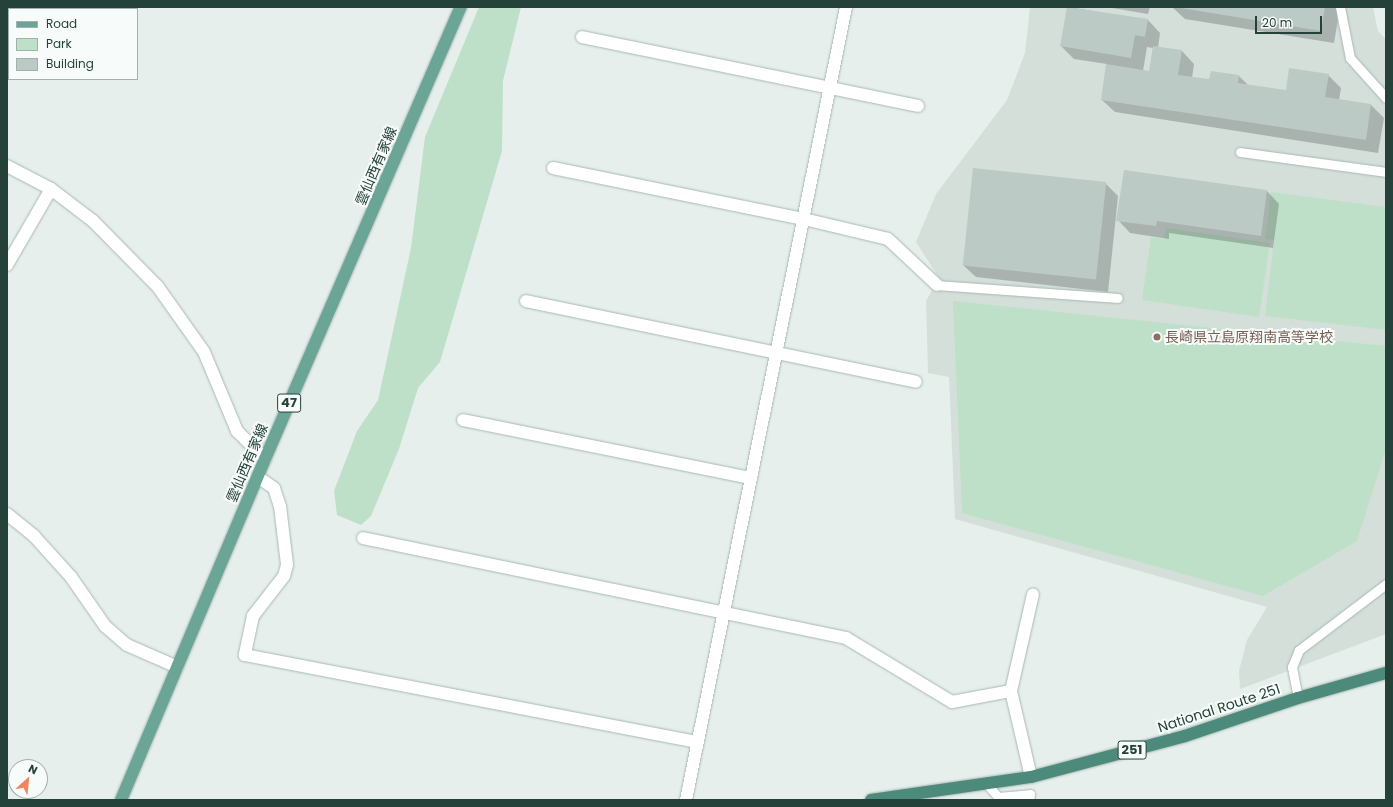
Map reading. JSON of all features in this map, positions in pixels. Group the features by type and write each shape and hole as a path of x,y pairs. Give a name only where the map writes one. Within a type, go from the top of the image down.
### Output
{"highway":[{"name":"National Route 251","path":"871,800 1031,777 1186,736 1298,698 1386,673"}],"main road":[{"name":"雲仙西有家線","path":"121,800 265,459 461,7"}],"street":[{"path":"686,800 846,7"},
{"path":"582,37 918,106"},
{"path":"7,166 51,189 93,221 158,287 204,352 237,431 265,459"},
{"path":"553,168 804,219 888,240 937,285"},
{"path":"7,265 51,189"},
{"path":"526,301 916,382"},
{"path":"463,420 751,478"},
{"path":"258,477 274,488 280,506 287,565 284,576 253,616 246,655 697,742"},
{"path":"7,514 34,536 71,576 105,626 127,645 178,668"},
{"path":"363,538 846,638 952,702 1010,691"},
{"path":"1031,777 1010,691 1033,594"}],"lane":[{"path":"1340,7 1350,58 1386,98"},
{"path":"1240,152 1386,172"},
{"path":"937,285 1118,298"},
{"path":"1298,698 1292,667 1299,650 1386,584"},
{"path":"986,783 998,797 1030,794 1029,800"}],"shaded area":[{"name":"長崎県立島原翔南高等学校","path":"1030,7 1373,7 1378,31 1386,39 1386,634 1240,689 1239,671 1247,640 1267,607 955,519 949,377 928,373 926,301 939,278 916,242 936,194 1007,100 1025,53"}],"green space":[{"path":"479,7 521,7 503,81 502,151 440,362 418,388 399,449 371,516 361,525 337,515 334,491 357,431 378,400 411,248 425,137"},
{"path":"1271,192 1386,207 1386,330 1265,316 1274,240 1265,239"},
{"path":"1166,228 1270,243 1259,317 1142,300 1151,237 1164,239"},
{"path":"953,301 1386,346 1386,449 1357,541 1263,596 962,513"}],"building":[{"path":"1067,7 1148,19 1145,37 1135,35 1131,58 1060,46"},
{"path":"1175,7 1325,7 1321,31"},
{"path":"1153,46 1182,50 1178,75 1209,79 1211,71 1239,75 1238,83 1286,90 1289,68 1329,74 1325,97 1371,104 1366,140 1101,100 1106,64 1149,71"},
{"path":"973,168 1106,182 1096,279 963,265"},
{"path":"1124,170 1267,190 1261,236 1157,221 1156,226 1116,221"}],"place":[{"name":"長崎県立島原翔南高等学校","path":"1157,337"}]}
